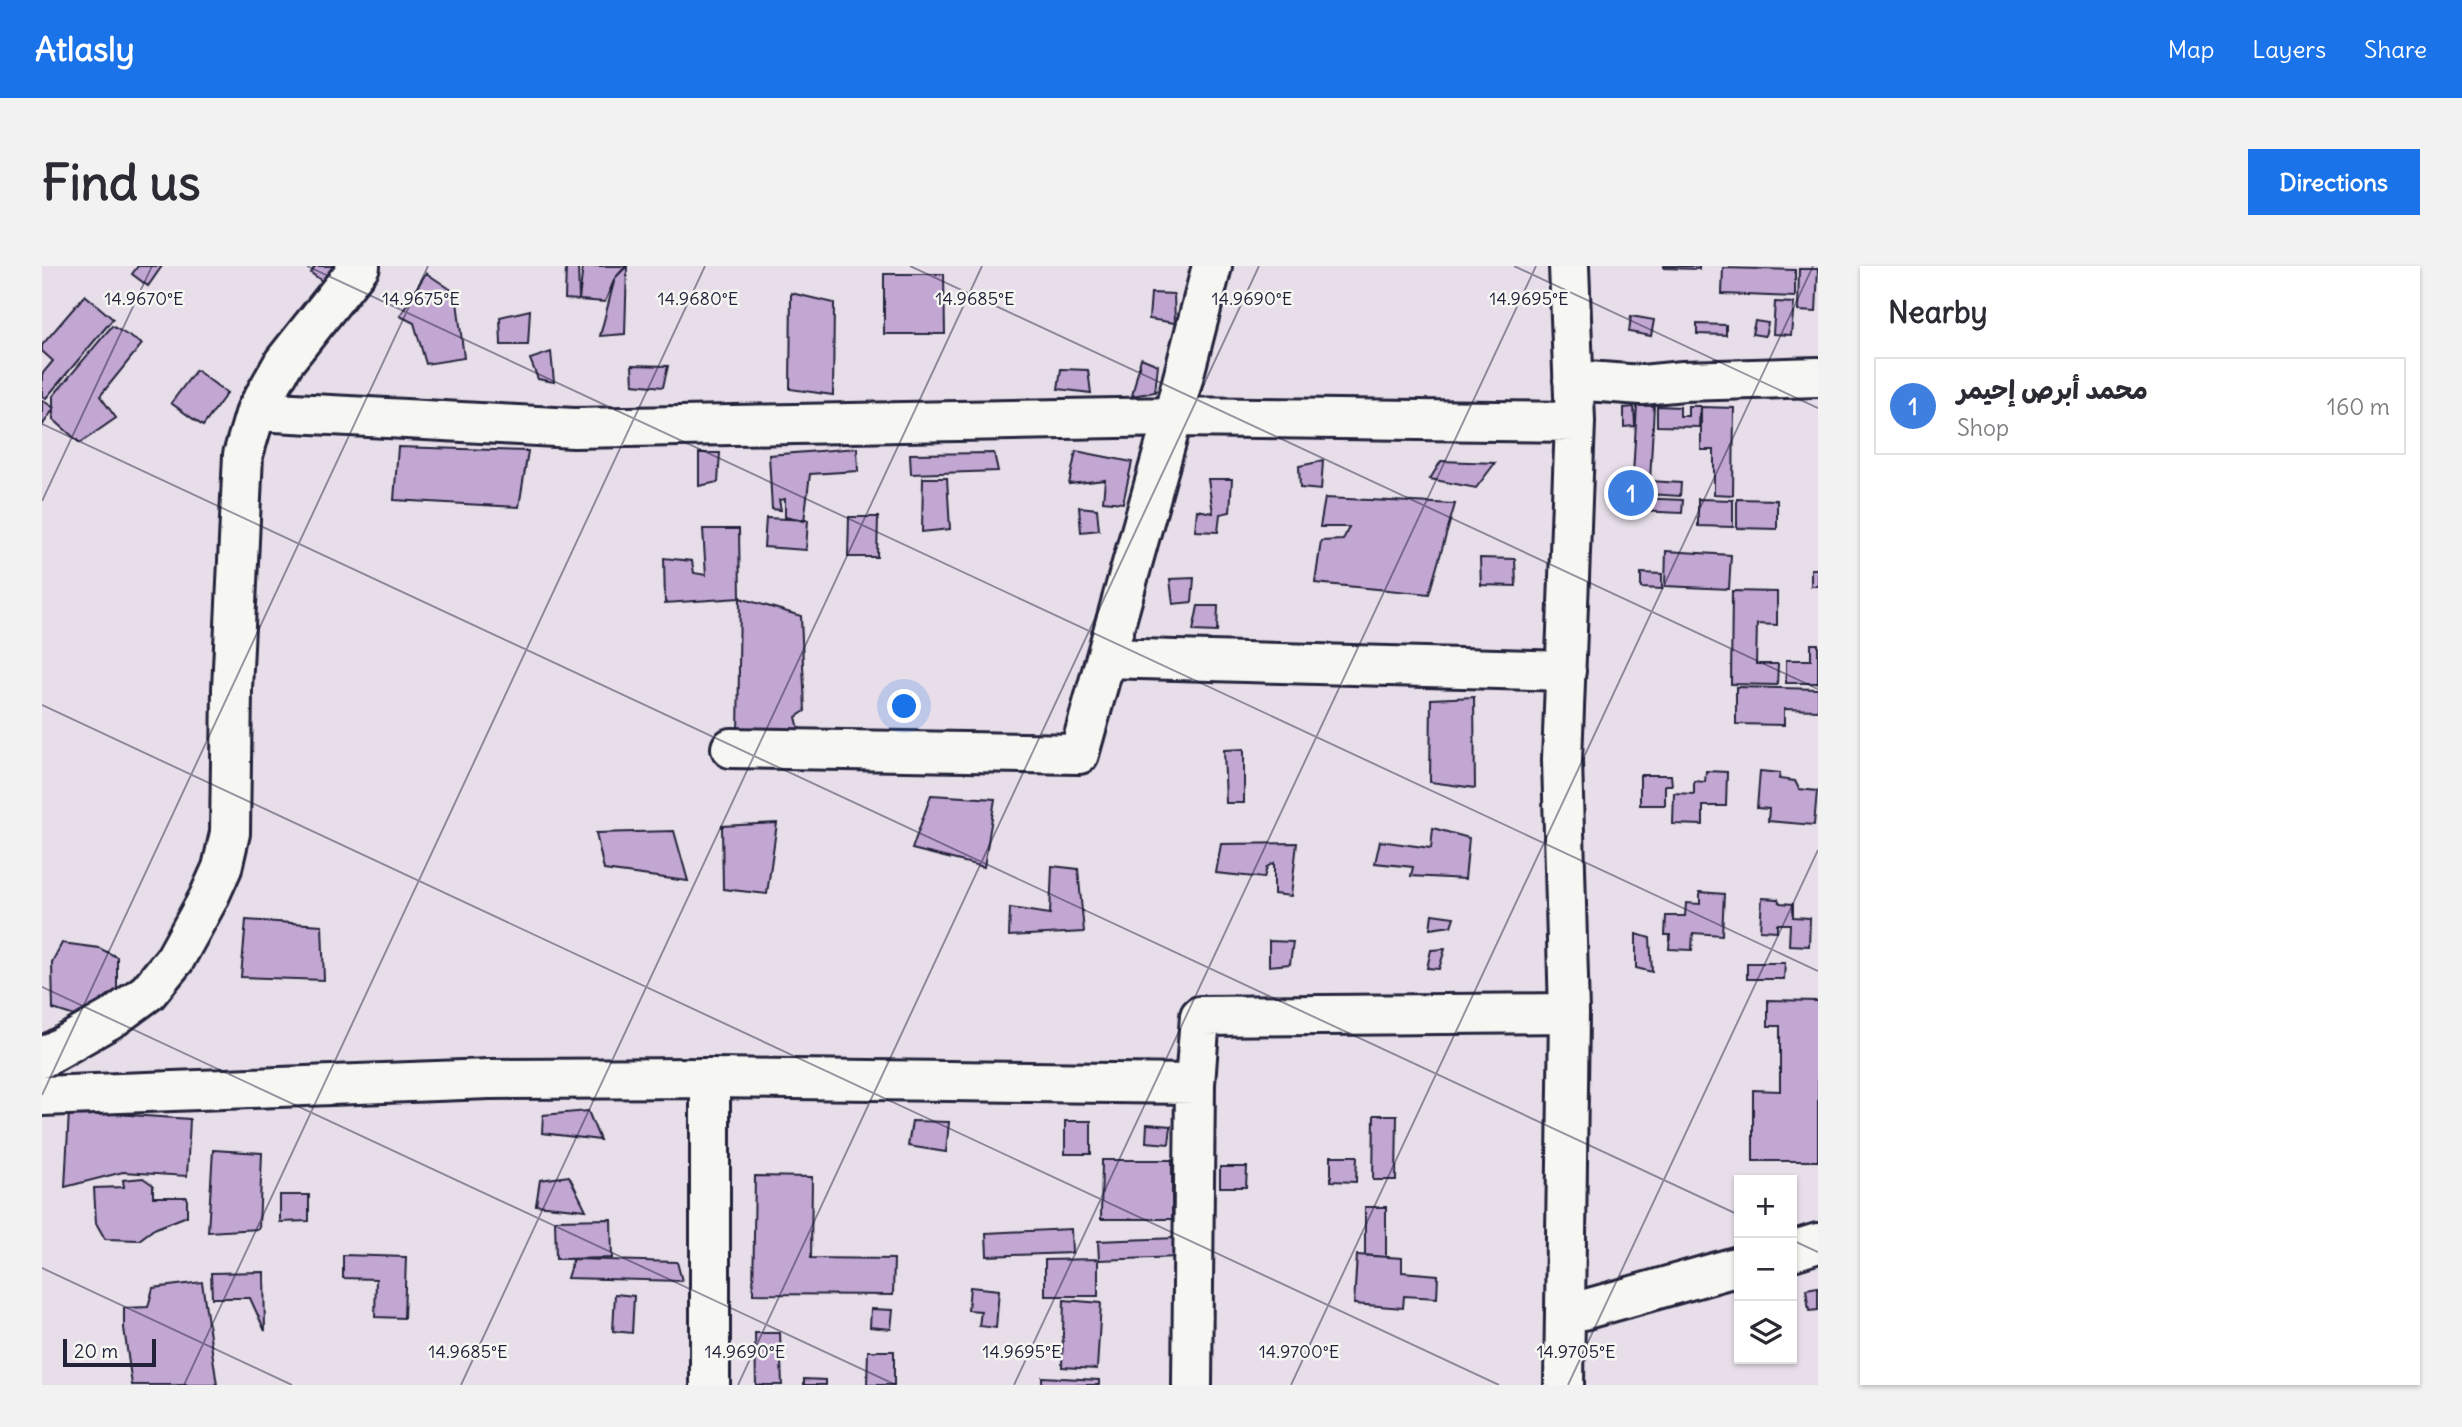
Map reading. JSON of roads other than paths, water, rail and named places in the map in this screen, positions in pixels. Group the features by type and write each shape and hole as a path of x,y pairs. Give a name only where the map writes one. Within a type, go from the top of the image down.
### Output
{"street":[{"path":"42,1058 114,1017 148,992 174,959 222,868 230,833 232,689 243,455 256,411 284,362 360,266"},
{"path":"731,748 1079,754 1212,266"},
{"path":"1564,1385 1569,1013 1562,760 1575,422 1569,266"},
{"path":"1573,380 1642,385 1683,381 1818,377"},
{"path":"256,411 574,428 1173,417 1575,422"},
{"path":"1106,658 1566,671"},
{"path":"1192,1385 1195,1084 1200,1016 1569,1013"},
{"path":"42,1096 476,1080 710,1078 1195,1084"},
{"path":"710,1078 710,1385"},
{"path":"1797,1249 1818,1243"},
{"path":"1565,1315 1734,1267"}],"place":[{"name":"محمد أبرص إحيمر","path":"1631,493"}]}
